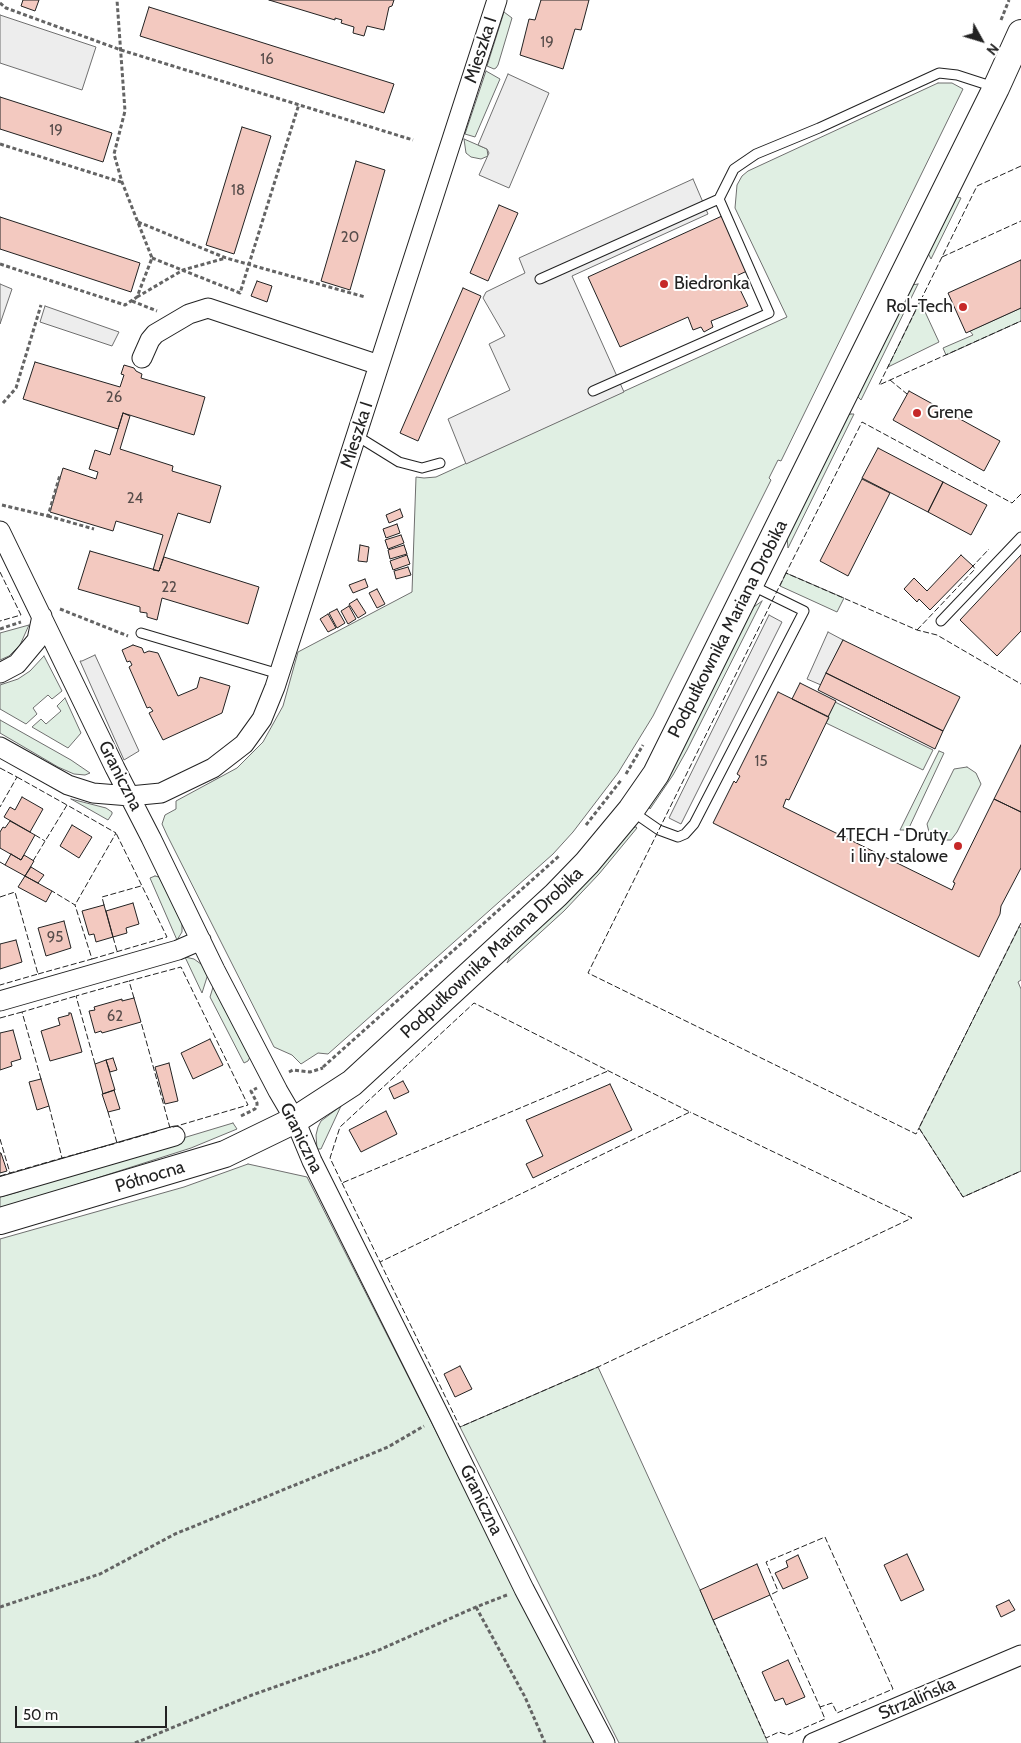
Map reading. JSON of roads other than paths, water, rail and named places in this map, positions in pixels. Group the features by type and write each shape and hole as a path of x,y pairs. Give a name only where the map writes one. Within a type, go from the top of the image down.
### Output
{"main road":[{"name":"Podpułkownika Mariana Drobika","path":"295,1120 352,1083 556,895 587,864 631,810 656,774 996,88 1010,28"},
{"name":"Północna","path":"0,1221 225,1154 295,1120"}],"street":[{"name":"Mieszka I","path":"0,747 68,785 93,793 130,796 161,793 213,768 244,744 262,719 280,674 497,0"},
{"path":"142,358 150,340 155,334 184,316 201,308 208,308 379,366"},
{"name":"Graniczna","path":"0,531 48,613 110,759 278,1091 295,1120 312,1161 524,1588 605,1743"},
{"path":"0,673 17,664 37,640 48,613"},
{"path":"0,1001 178,950 201,940"},
{"name":"Północna","path":"0,1187 175,1136"},
{"name":"Strzalińska","path":"812,1743 1021,1655"}],"lane":[{"path":"540,279 719,199 734,169 756,154 819,128 939,73 958,74 996,88"},
{"path":"593,391 769,313 719,199"},
{"path":"357,436 398,462 422,468 440,463"},
{"path":"941,621 1021,537"},
{"path":"631,810 659,830 678,837 685,834 694,824 804,611 751,584"},
{"path":"137,635 280,674"}],"place":[{"name":"Biedronka","path":"664,284"},
{"name":"Rol-Tech","path":"963,307"},
{"name":"Grene","path":"917,413"},
{"name":"4TECH - Druty i liny stalowe","path":"958,846"}]}
